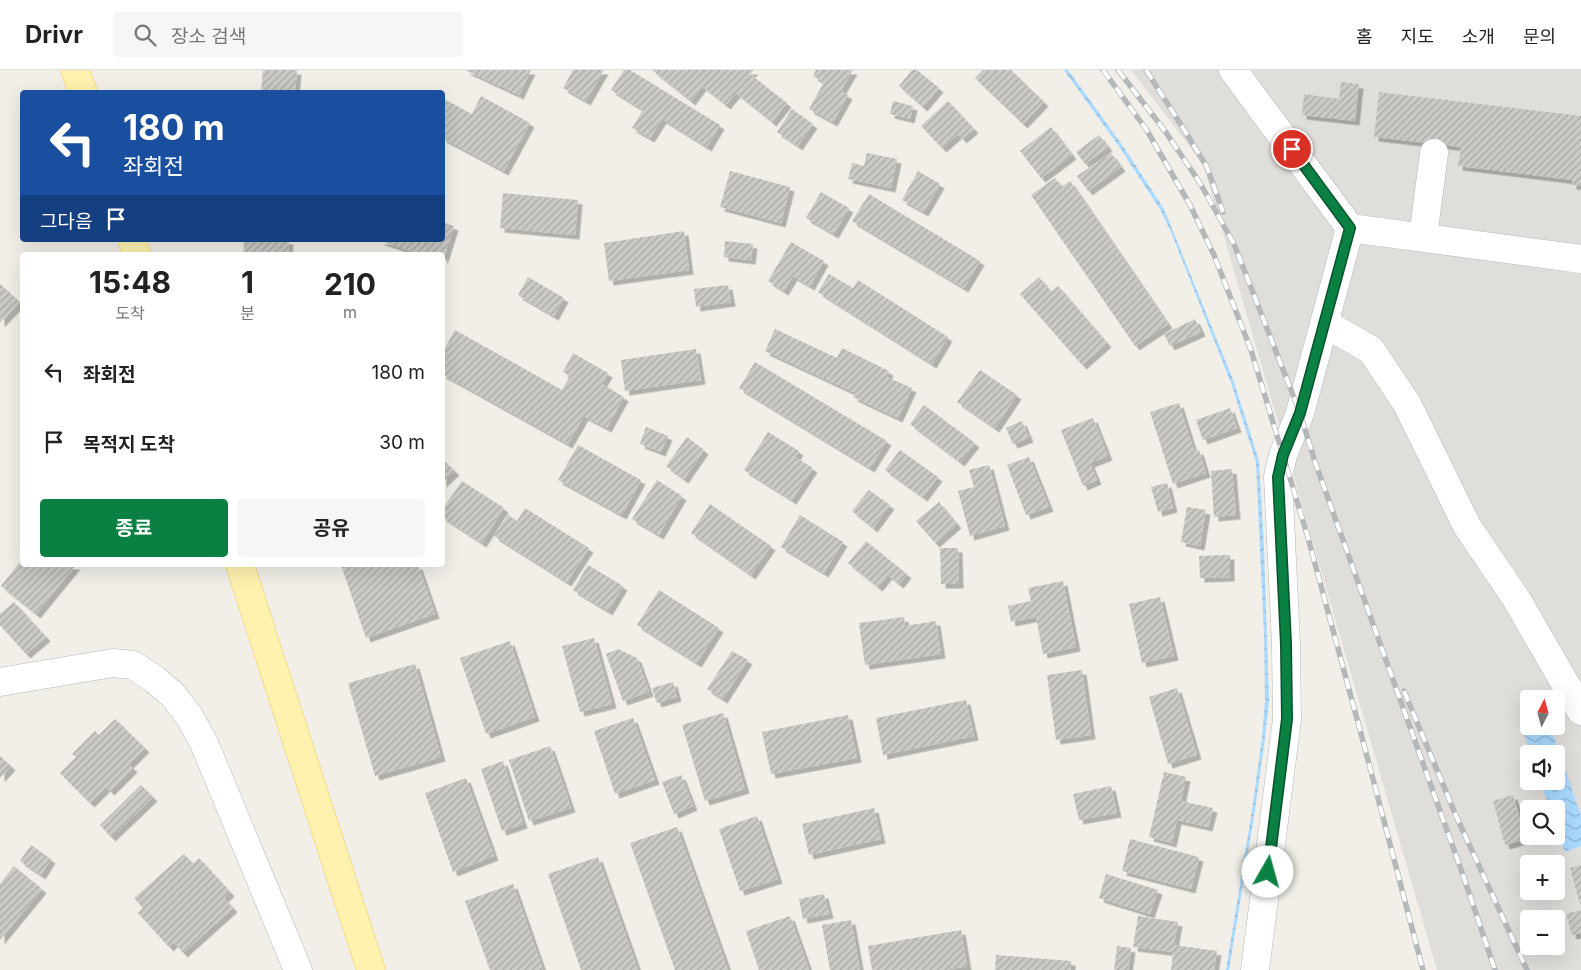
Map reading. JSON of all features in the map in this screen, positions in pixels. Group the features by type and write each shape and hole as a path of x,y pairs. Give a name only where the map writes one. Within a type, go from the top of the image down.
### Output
{"main road":[{"path":"75,70 82,90"},
{"path":"241,567 372,970"}],"street":[{"path":"1233,70 1350,228 1581,259"},
{"path":"1423,237 1434,153"},
{"path":"1255,970 1287,719 1286,644 1278,477 1283,455 1300,413 1350,228"},
{"path":"1324,323 1371,350 1407,404 1467,526 1517,600 1581,711"},
{"path":"0,682 112,663 133,665 172,694 189,716 204,743 298,970"}],"shaded area":[{"path":"1131,70 1581,70 1581,970 1437,970 1203,164"}],"water":[{"path":"1064,70 1068,70 1123,146 1164,209 1234,382 1259,461 1269,700 1255,810 1229,970 1226,970 1252,810 1265,700 1256,462 1231,383 1161,211 1120,148"},
{"path":"1524,735 1553,735 1557,745 1528,745"},
{"path":"1565,770 1581,816 1581,846 1565,852 1562,845 1565,845 1565,800 1547,800 1543,790 1565,790"}],"building":[{"path":"263,70 297,70 295,90 261,90"},
{"path":"465,70 531,70 519,95"},
{"path":"573,70 604,70 586,101 563,88"},
{"path":"624,70 630,70 720,125 707,147 662,119 650,138 632,128 643,110 611,90"},
{"path":"652,70 754,70 750,74 787,103 772,122 736,93 726,105 702,86 691,101"},
{"path":"816,70 853,70 841,91 848,95 833,122 809,109 824,82 813,76"},
{"path":"912,70 917,70 939,88 923,107 899,86"},
{"path":"983,70 1011,70 1044,102 1023,124 975,78"},
{"path":"1341,82 1359,84 1355,121 1302,115 1304,94 1339,99"},
{"path":"1379,92 1581,116 1581,186 1572,185 1572,180 1458,166 1461,147 1374,137"},
{"path":"481,96 530,123 504,171 445,140 445,100 472,114"},
{"path":"893,101 913,106 910,119 890,114"},
{"path":"948,101 974,129 962,139 958,134 942,148 921,126"},
{"path":"792,109 813,124 798,146 777,132"},
{"path":"1051,127 1072,155 1041,178 1020,151"},
{"path":"1099,135 1108,147 1085,164 1076,152"},
{"path":"867,153 897,159 891,188 848,179 852,163 864,166"},
{"path":"1111,153 1121,167 1088,191 1077,176"},
{"path":"730,171 790,187 781,223 720,207"},
{"path":"918,171 940,184 924,212 902,200"},
{"path":"1055,178 1061,187 1070,181 1168,324 1135,346 1031,195"},
{"path":"821,192 849,208 834,234 806,218"},
{"path":"503,193 578,200 575,235 500,228"},
{"path":"869,194 980,261 964,288 852,221"},
{"path":"445,223 454,226 445,255 445,252 413,252 384,242 445,242"},
{"path":"684,231 689,270 609,281 604,243"},
{"path":"725,241 753,244 751,260 724,257"},
{"path":"244,242 289,242 288,252 243,252"},
{"path":"791,242 824,261 810,286 793,276 784,291 768,281"},
{"path":"829,274 853,288 858,280 948,337 932,364 818,292"},
{"path":"528,277 564,298 554,316 518,295"},
{"path":"1039,277 1051,292 1058,286 1107,343 1082,365 1020,294"},
{"path":"0,284 20,302 0,323"},
{"path":"728,285 731,302 696,307 694,289"},
{"path":"1195,319 1201,332 1170,346 1164,334"},
{"path":"775,329 837,358 842,348 889,371 887,377 912,388 898,418 853,397 855,393 765,351"},
{"path":"455,330 562,390 570,376 563,372 573,353 608,373 602,384 624,397 607,428 584,416 568,444 445,376 445,348"},
{"path":"696,349 701,380 625,391 621,360"},
{"path":"755,362 887,441 870,468 739,388"},
{"path":"980,370 1017,395 995,428 957,402"},
{"path":"1179,403 1194,451 1199,450 1206,473 1173,484 1150,412"},
{"path":"924,405 975,443 960,462 910,424"},
{"path":"1230,408 1237,428 1203,440 1196,420"},
{"path":"1093,418 1108,456 1090,463 1097,480 1083,486 1061,430"},
{"path":"1022,421 1029,438 1013,444 1006,428"},
{"path":"646,427 668,436 661,452 640,444"},
{"path":"768,432 799,451 795,457 813,468 792,500 744,470"},
{"path":"687,437 704,450 684,479 666,466"},
{"path":"578,445 641,480 622,515 558,480"},
{"path":"900,450 938,477 923,497 885,470"},
{"path":"1029,457 1049,507 1026,515 1007,465"},
{"path":"445,462 455,471 445,480"},
{"path":"989,465 1005,526 970,536 958,491 974,487 969,470"},
{"path":"1232,469 1236,515 1214,517 1211,471"},
{"path":"657,480 682,496 659,535 632,519"},
{"path":"462,481 504,508 482,543 445,519 445,506"},
{"path":"1167,483 1173,508 1158,512 1151,487"},
{"path":"869,490 890,505 873,528 852,511"},
{"path":"939,502 957,524 935,543 916,521"},
{"path":"710,504 771,546 751,575 691,533"},
{"path":"1187,507 1206,510 1200,546 1181,542"},
{"path":"525,508 589,548 567,582 494,536 508,515 517,521"},
{"path":"800,515 843,542 824,573 781,547"},
{"path":"866,541 907,574 899,584 888,575 878,587 848,563"},
{"path":"940,548 958,548 959,584 941,584"},
{"path":"1230,555 1230,577 1200,578 1199,556"},
{"path":"20,562 20,567 74,567 36,614 1,586"},
{"path":"588,565 623,586 608,611 573,590"},
{"path":"342,567 419,567 435,614 366,638"},
{"path":"1063,581 1076,647 1043,654 1036,617 1011,622 1008,606 1031,601 1028,588"},
{"path":"659,590 719,628 697,663 637,625"},
{"path":"1160,597 1174,656 1142,663 1129,604"},
{"path":"14,602 46,637 26,654 0,625 0,614"},
{"path":"904,617 905,626 936,621 941,654 865,665 859,623"},
{"path":"594,638 612,704 580,712 562,646"},
{"path":"510,641 535,717 486,734 460,658"},
{"path":"618,649 637,658 649,692 623,701 606,654"},
{"path":"732,651 748,660 723,699 707,689"},
{"path":"415,664 441,757 375,776 348,683"},
{"path":"1082,670 1091,735 1056,740 1047,675"},
{"path":"673,682 677,697 657,703 652,688"},
{"path":"1177,688 1197,755 1168,764 1149,697"},
{"path":"966,700 974,736 883,755 876,718"},
{"path":"723,713 745,789 705,801 682,725"},
{"path":"848,715 857,758 771,774 762,732"},
{"path":"633,718 655,780 615,794 594,731"},
{"path":"115,719 145,748 129,764 133,768 110,791 106,787 90,803 60,773 76,757 72,754 95,731 99,735"},
{"path":"550,746 571,808 529,821 509,760"},
{"path":"0,756 11,766 0,778"},
{"path":"503,761 523,824 502,831 481,769"},
{"path":"1164,772 1186,777 1181,801 1213,808 1208,827 1177,820 1172,843 1149,837"},
{"path":"681,775 693,806 674,814 662,782"},
{"path":"466,778 494,856 453,872 425,793"},
{"path":"141,785 153,797 111,837 100,825"},
{"path":"1111,786 1117,813 1079,820 1073,794"},
{"path":"1513,795 1520,819 1520,841 1505,845 1493,801"},
{"path":"874,808 881,839 809,855 802,824"},
{"path":"757,816 778,879 740,891 719,829"},
{"path":"677,827 728,970 675,970 630,843"},
{"path":"1130,839 1199,857 1191,889 1122,871"},
{"path":"31,845 51,859 41,875 20,861"},
{"path":"184,854 193,864 199,858 230,892 224,898 233,908 183,953 174,942 169,947 138,913 143,908 134,898"},
{"path":"598,857 638,970 581,970 548,874"},
{"path":"1581,865 1581,904 1580,904 1570,868"},
{"path":"14,866 42,889 0,940 0,884"},
{"path":"1106,874 1158,890 1150,914 1099,898"},
{"path":"513,884 543,970 490,970 465,901"},
{"path":"824,894 829,914 803,919 799,899"},
{"path":"1581,910 1581,933 1572,935 1566,914"},
{"path":"790,916 809,970 759,970 746,931"},
{"path":"1138,916 1178,922 1174,945 1217,951 1214,970 1171,970 1173,952 1133,947"},
{"path":"851,920 860,970 830,970 822,925"},
{"path":"961,930 967,966 944,970 872,970 868,946"},
{"path":"1117,946 1131,948 1128,970 1114,970"},
{"path":"996,955 1071,961 1071,970 995,970"}],"railway":[{"path":"1103,70 1146,129 1190,205 1214,255 1251,350 1307,534 1423,970"},
{"path":"1118,70 1165,131 1200,183 1234,244 1300,413 1315,462 1463,875 1495,970"},
{"path":"1146,70 1207,167 1223,212"},
{"path":"1404,691 1457,818 1527,970"}],"route":[{"path":"1268,872 1287,719 1286,644 1278,477 1283,455 1300,413 1350,228 1292,149"}]}
